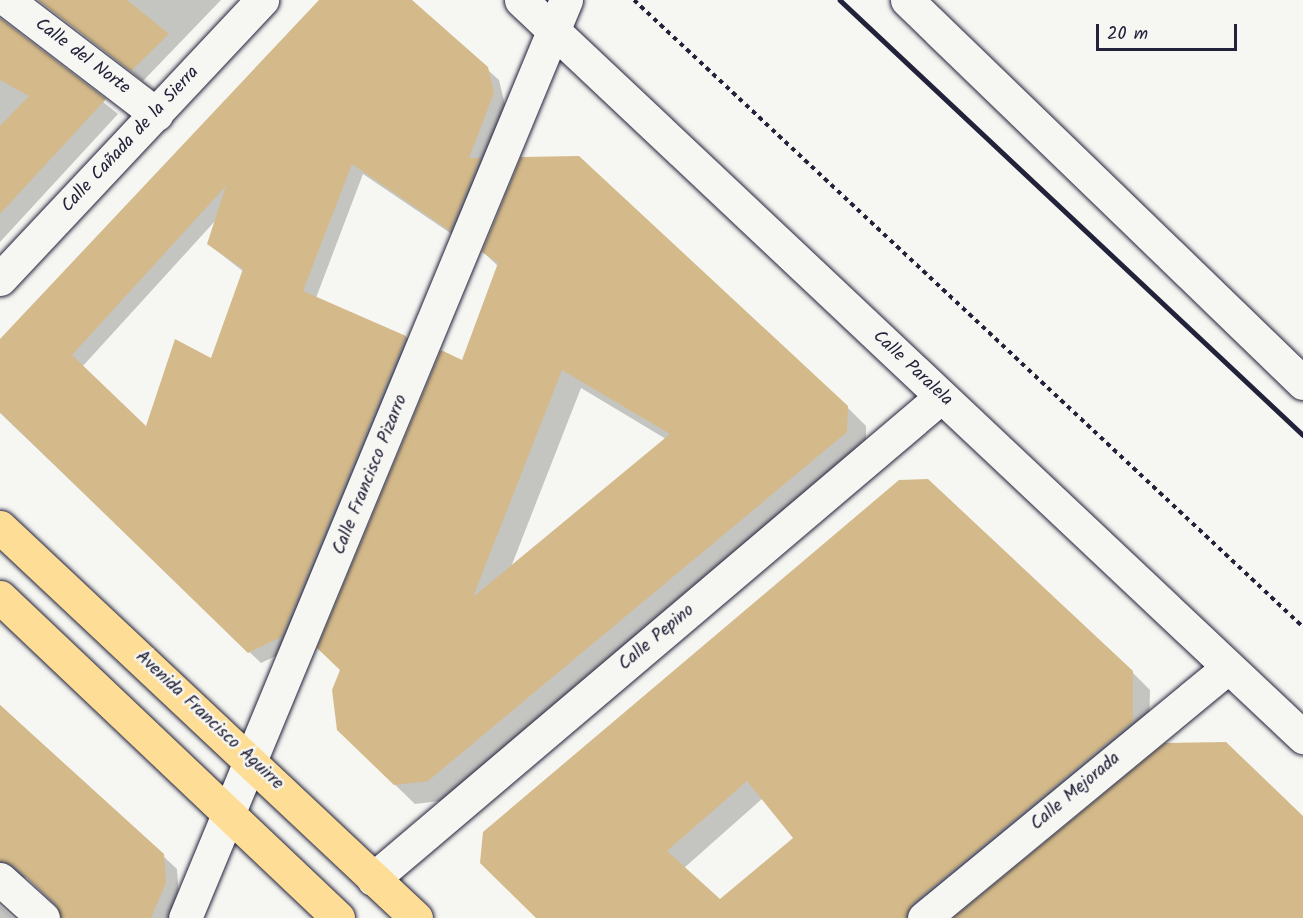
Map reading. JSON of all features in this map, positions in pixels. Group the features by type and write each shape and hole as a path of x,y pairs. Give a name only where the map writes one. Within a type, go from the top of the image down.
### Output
{"main road":[{"name":"Avenida Francisco Aguirre","path":"0,527 252,760 416,918"},
{"path":"0,597 229,817 338,918"}],"street":[{"name":"Calle del Norte","path":"7,0 156,114"},
{"name":"Calle Cañada de la Sierra","path":"0,279 262,0"},
{"name":"Calle Paralela","path":"521,0 1303,737"},
{"name":"Calle Francisco Pizarro","path":"185,918 229,817 566,0"},
{"path":"907,0 1303,382"},
{"name":"Calle Pepino","path":"373,879 941,397"},
{"name":"Calle Mejorada","path":"924,918 1228,667"},
{"path":"0,879 43,918"}],"path":[{"path":"634,0 1303,627"}],"building":[{"path":"38,0 127,0 169,34 131,71"},
{"path":"319,0 412,0 488,67 494,93 469,158 480,158 450,231 352,164 303,291 406,336 281,637 248,653 0,412 0,339","holes":["226,186 207,244 243,269 211,358 175,339 146,426 72,355"]},
{"path":"0,18 106,99 0,214 0,126 29,96 0,80"},
{"path":"579,156 848,406 847,432 428,781 394,785 337,730 332,690 340,670 317,648 441,350 462,360 498,263 482,252 521,157","holes":["562,370 670,434 473,597"]},
{"path":"928,479 1133,671 1133,721 912,904 906,918 536,918 480,863 483,832 899,480","holes":["747,781 793,838 720,899 667,851"]},
{"path":"0,705 164,854 166,883 151,918 61,918 56,904 13,865 0,861"},
{"path":"1226,742 1303,816 1303,918 953,918 1165,743"}],"railway":[{"path":"840,0 1303,435"}]}
